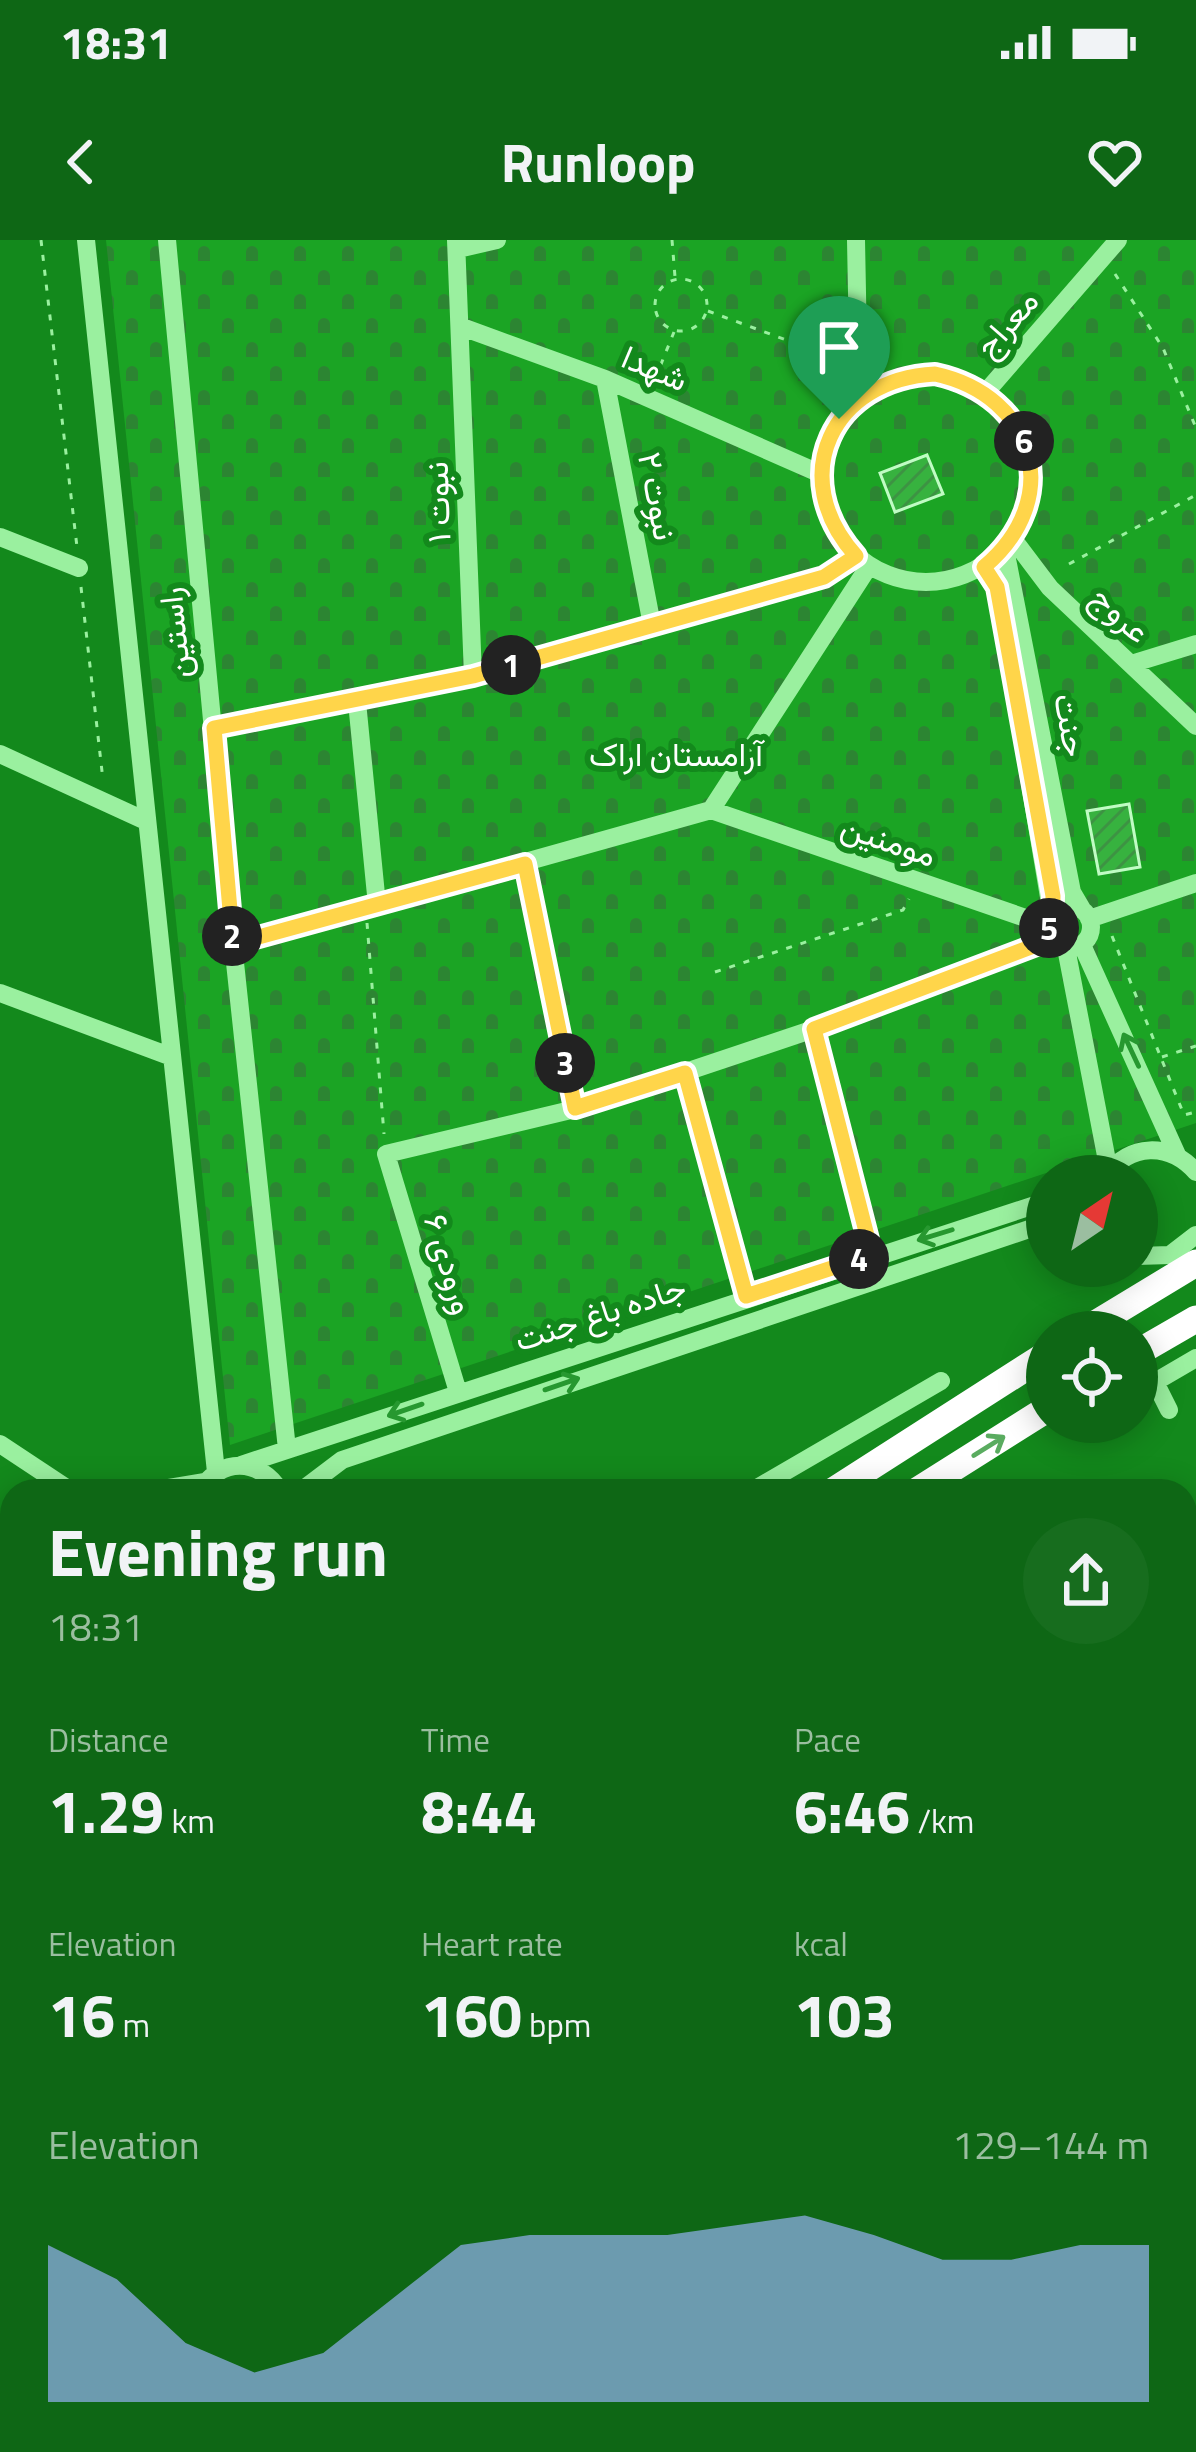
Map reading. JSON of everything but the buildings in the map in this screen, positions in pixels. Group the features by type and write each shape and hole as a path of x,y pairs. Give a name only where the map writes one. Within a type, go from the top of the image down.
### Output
{"highway":[{"path":"1117,1311 1196,1263"},
{"path":"1158,1341 1196,1319"},
{"path":"851,1479 1026,1367"},
{"path":"936,1479 1026,1422"}],"street":[{"path":"86,240 172,1057 207,1479"},
{"name":"راستین","path":"167,240 233,944 287,1449"},
{"path":"457,245 497,240"},
{"path":"856,240 859,398"},
{"name":"معراج","path":"986,392 1118,240"},
{"name":"نبوت ۱","path":"457,245 473,676"},
{"name":"شهدا","path":"462,327 605,379 821,475"},
{"path":"935,374 986,392 1010,415 1026,444 1032,476 1027,509 1009,544 984,567 947,582 907,581 863,561 830,519 821,475 826,446 859,398 881,383 935,374"},
{"name":"نبوت ۲","path":"605,379 652,626"},
{"path":"0,537 79,568"},
{"name":"عروج","path":"1009,544 1196,726"},
{"name":"جنت","path":"1009,544 1072,892 1086,914"},
{"path":"214,728 473,676 824,577 863,561"},
{"path":"233,944 711,810 863,561"},
{"path":"984,567 997,587 1103,1155"},
{"path":"1131,664 1196,644"},
{"path":"357,702 371,907"},
{"path":"0,754 146,821"},
{"name":"مومنین","path":"711,810 1060,934"},
{"path":"525,864 575,1108"},
{"path":"1188,1161 1060,934 1066,906 1086,914 1196,883"},
{"path":"386,1154 575,1108 814,1029 1060,934 1090,933 1086,914"},
{"path":"0,993 172,1057"},
{"path":"814,1029 872,1255"},
{"path":"685,1073 746,1296"},
{"name":"ورودی ۶","path":"386,1154 458,1392"},
{"path":"1158,1155 1188,1161"},
{"name":"جاده باغ جنت","path":"213,1479 287,1449 1026,1207"},
{"name":"جاده باغ جنت","path":"317,1479 342,1460 1026,1230"},
{"path":"1158,1255 1170,1255 1196,1235"},
{"path":"618,1339 626,1363"},
{"path":"1169,1410 1155,1382 1196,1358"},
{"path":"772,1479 932,1385 940,1420"},
{"path":"0,1444 53,1479"},
{"path":"242,1465 270,1479"}],"path":[{"path":"41,240 105,800"},
{"path":"672,240 675,279"},
{"path":"1102,259 1129,289 1163,348 1196,428"},
{"path":"675,279 700,287 706,310 691,329 674,330 660,321 655,304 660,288 675,279"},
{"path":"706,310 858,367"},
{"path":"647,397 674,330"},
{"path":"1069,564 1196,495"},
{"path":"715,972 903,910 919,882"},
{"path":"371,907 386,1154"},
{"path":"1112,936 1184,1115 1196,1112"},
{"path":"1138,1066 1196,1046"}],"green space":[{"name":"آرامستان اراک","path":"106,240 1196,240 1196,1123 1100,1155 1026,1155 1026,1180 230,1445"}],"route":[{"path":"935,374 986,392 1010,415 1026,444 1032,476 1027,509 1013,539 984,567 997,587 1053,896 1048,926 1052,939 814,1029 872,1255 746,1296 685,1073 575,1108 525,864 233,944 214,728 473,676 824,577 856,556 841,539 823,497 826,446 839,419 881,383 935,374"}]}
